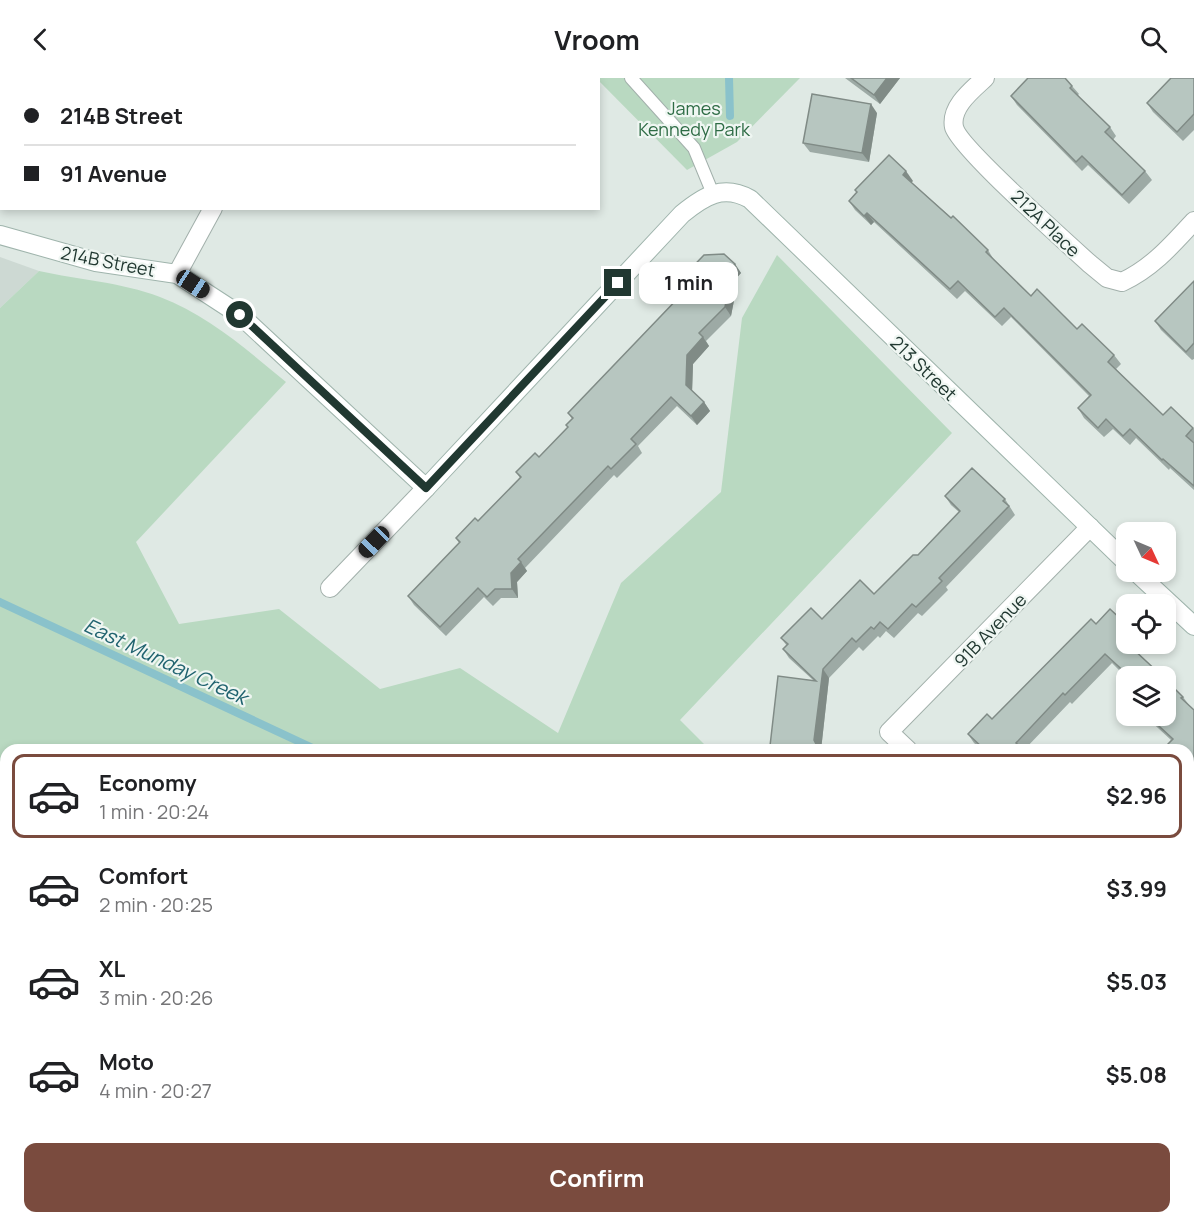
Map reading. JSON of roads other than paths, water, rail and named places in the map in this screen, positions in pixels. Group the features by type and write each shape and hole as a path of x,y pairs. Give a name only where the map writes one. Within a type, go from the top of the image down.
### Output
{"street":[{"name":"212A Place","path":"985,78 963,100 954,117 954,129 975,155 1107,278 1122,282 1140,273 1160,257 1194,221"},
{"name":"213 Street","path":"713,194 728,191 739,193 750,199 1116,552"},
{"path":"330,588 682,214 713,194"},
{"path":"177,274 212,210"},
{"name":"214B Street","path":"0,236 96,262 177,274 240,315 426,488"},
{"name":"91B Avenue","path":"902,744 890,732 1090,527"},
{"path":"1148,582 1194,626"}],"lane":[{"path":"631,78 694,148 713,194"}],"waterway":[{"path":"729,78 730,116"},
{"name":"East Munday Creek","path":"0,602 304,744"}],"park label":[{"name":"James Kennedy Park","path":"694,118"}]}
